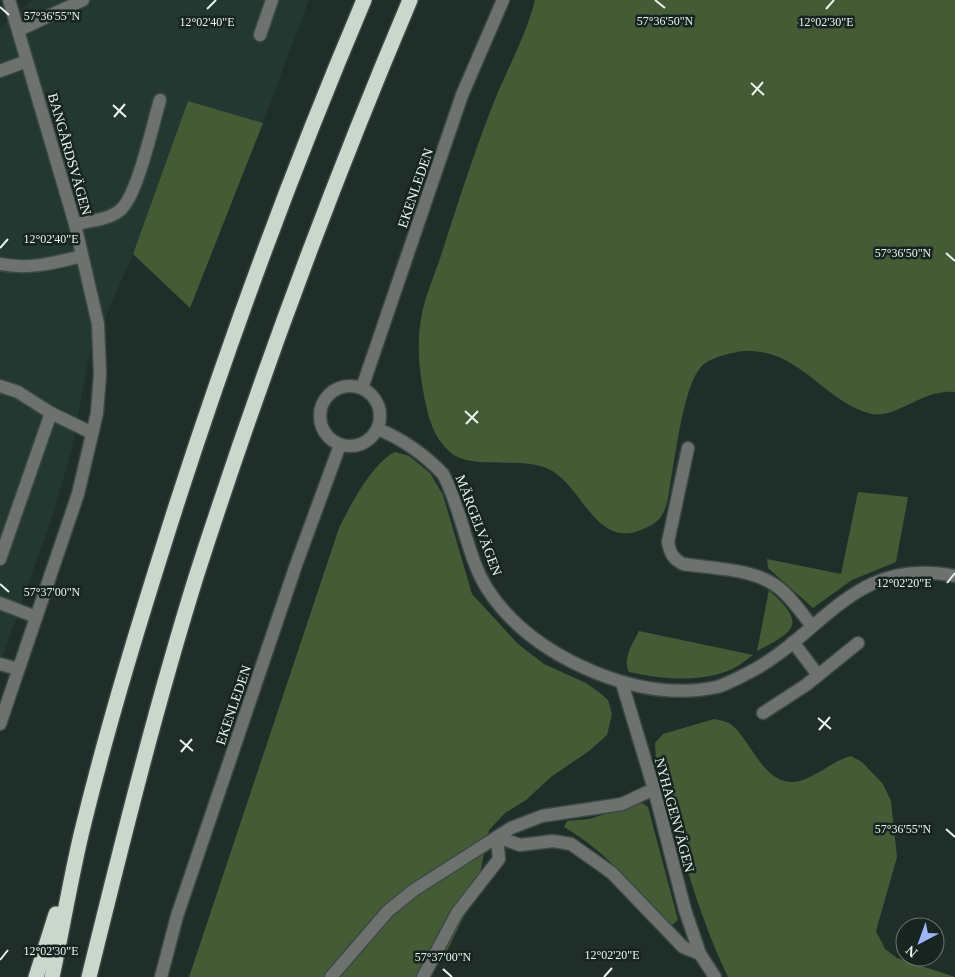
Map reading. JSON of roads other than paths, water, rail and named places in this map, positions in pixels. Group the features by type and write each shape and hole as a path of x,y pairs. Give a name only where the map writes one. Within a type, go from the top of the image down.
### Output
{"highway":[{"path":"52,977 81,837 108,731 159,561 224,358 274,221 364,0"},
{"path":"89,977 150,739 205,552 263,375 314,237 410,0"},
{"path":"36,977 81,837"}],"street":[{"name":"BANGÅRDSVÄGEN","path":"0,724 78,494 97,413 100,374 98,324 75,224 9,0"},
{"path":"19,30 83,0"},
{"path":"260,35 272,0"},
{"name":"EKENLEDEN","path":"362,388 462,95 503,0"},
{"path":"0,70 27,61"},
{"path":"75,224 108,218 121,210 131,196 160,100"},
{"path":"0,264 14,267 39,267 82,256"},
{"path":"0,386 18,392 51,413 92,433"},
{"path":"352,386 362,388 370,393 379,405 381,419 378,429 366,442 358,446 340,445 325,433 321,424 322,405 334,390 352,386"},
{"path":"0,558 51,413"},
{"name":"MÄRGELVÄGEN","path":"378,429 430,461 443,474 487,588 515,623 565,658 622,683 657,690 717,687 756,669 793,642 839,603 863,588 889,578 911,573 939,572 955,576"},
{"name":"EKENLEDEN","path":"160,977 180,907 289,584 340,445"},
{"path":"688,448 668,542 670,552 676,560 683,564 737,572 770,582 781,589 812,626"},
{"path":"0,602 36,618"},
{"path":"793,642 818,675"},
{"path":"763,713 818,675 858,643"},
{"path":"0,664 18,669"},
{"name":"NYHAGENVÄGEN","path":"622,683 654,789 672,866 700,954 715,977"},
{"path":"332,977 388,911 414,890 498,836 524,822 542,816 622,804 654,789"},
{"path":"423,977 457,914 499,859 498,836"},
{"name":"NYHAGENVÄGEN","path":"498,836 520,845 553,840 571,844 612,873 683,946 700,954"}]}
